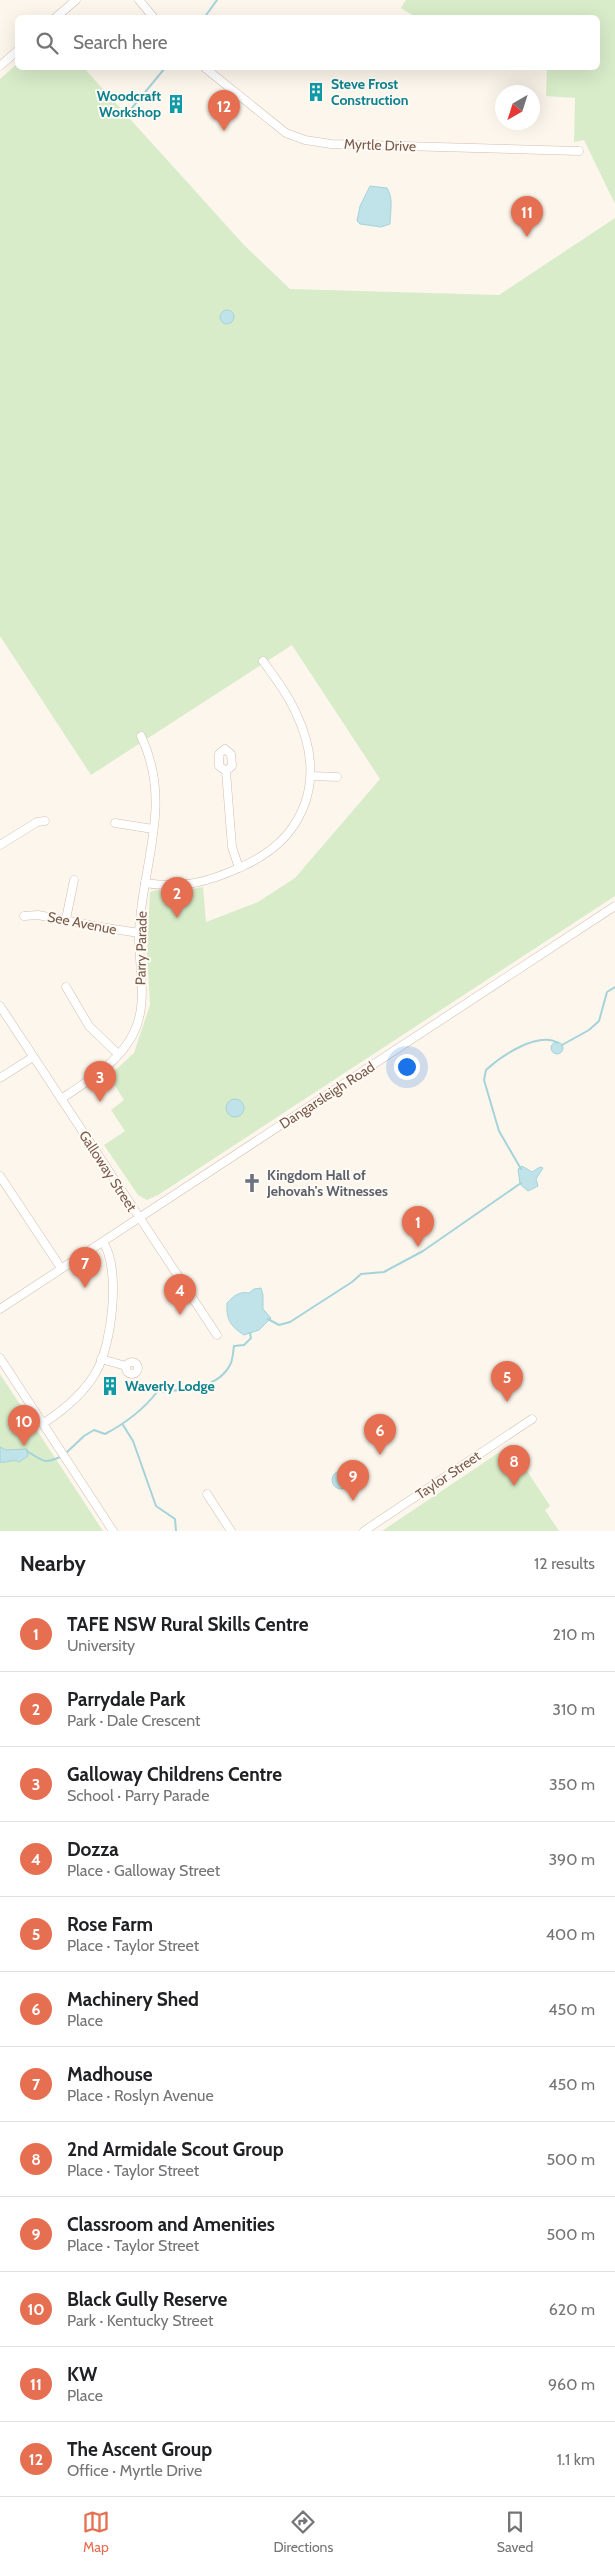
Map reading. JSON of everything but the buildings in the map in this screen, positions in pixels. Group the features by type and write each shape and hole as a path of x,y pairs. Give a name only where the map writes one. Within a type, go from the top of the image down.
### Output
{"street":[{"path":"59,15 76,0"},
{"path":"139,0 152,15"},
{"path":"0,66 15,53"},
{"name":"Myrtle Drive","path":"207,70 280,130 305,140 340,144 579,151"},
{"path":"145,883 178,886 199,884 239,868 274,849 292,832 302,810 311,776 306,736 297,713 263,661"},
{"name":"Parry Parade","path":"61,1099 106,1067 118,1054 139,1018 139,932 157,806 157,788 154,772 141,736"},
{"path":"226,772 232,847 239,868"},
{"path":"311,776 337,777"},
{"path":"0,846 37,822 45,820"},
{"path":"115,822 153,829"},
{"path":"66,919 74,880"},
{"name":"Dangarsleigh Road","path":"0,1310 61,1268 615,906"},
{"name":"See Avenue","path":"24,916 38,915 94,926 139,932"},
{"path":"66,987 89,1026 118,1054"},
{"name":"Galloway Street","path":"0,1006 217,1336"},
{"path":"0,1078 33,1057"},
{"path":"0,1176 61,1268"},
{"path":"44,1423 84,1387 96,1372 101,1359 111,1321 113,1272 109,1251 103,1242"},
{"path":"0,1358 114,1531"},
{"path":"101,1359 126,1366"},
{"name":"Taylor Street","path":"364,1531 532,1419"},
{"path":"207,1494 231,1531"}],"green space":[{"path":"406,0 615,0 615,204 584,140 574,142 575,98 546,96 547,70 600,70 600,15 412,15 401,8"},
{"path":"15,66 15,70 86,70 244,245 290,289 499,295 615,218 615,896 158,1195 147,1200 138,1195 104,1145 125,1131 111,1110 124,1100 109,1076 134,1053 150,1005 147,954 150,892 156,890 175,892 203,887 206,922 258,902 295,878 380,779 292,645 91,775 0,636 0,79"},
{"path":"0,1374 103,1531 0,1531"},
{"path":"510,1445 550,1506 545,1510 559,1531 382,1531"}],"water":[{"path":"370,186 387,188 391,201 390,224 381,227 360,224 357,221 360,206"},
{"path":"227,310 232,312 234,317 232,322 227,324 222,322 220,317 222,312"},
{"path":"559,1042 562,1043 562,1053 555,1054 552,1053 551,1046 552,1043"},
{"path":"235,1099 241,1102 244,1108 241,1114 235,1117 229,1114 226,1108 229,1102"},
{"path":"522,1166 532,1172 540,1167 543,1168 536,1179 538,1186 528,1191 520,1184 518,1169"},
{"path":"261,1288 263,1309 271,1318 259,1330 244,1335 230,1322 227,1313 227,1303 239,1293 249,1293 254,1289"},
{"path":"0,1447 6,1450 27,1449 28,1456 19,1462 0,1462"},
{"path":"337,1471 345,1471 350,1476 348,1487 337,1489 332,1484 332,1476"}],"waterway":[{"path":"206,15 217,0"},
{"path":"127,114 163,70"},
{"path":"562,1045 589,1030 599,1021 607,992 615,987"},
{"path":"521,1169 499,1131 484,1080 486,1070 510,1052 530,1043 540,1040 550,1040 558,1043"},
{"path":"268,1319 279,1325 290,1322 352,1282 361,1274 384,1272 423,1251 521,1183"},
{"path":"66,1453 84,1436 94,1430 105,1434 134,1416 157,1392 198,1387 216,1379 230,1365 234,1346 244,1345 251,1338 250,1333"},
{"path":"123,1425 133,1441 156,1506 175,1519 176,1531"},
{"path":"27,1451 44,1461 62,1456"}],"place":[{"name":"Steve Frost Construction","path":"316,92"},
{"name":"Woodcraft Workshop","path":"176,104"},
{"name":"The Ascent Group","path":"224,131"},
{"name":"KW","path":"527,237"},
{"name":"Parrydale Park","path":"177,918"},
{"name":"Galloway Childrens Centre","path":"100,1102"},
{"name":"Kingdom Hall of Jehovah's Witnesses","path":"252,1183"},
{"name":"TAFE NSW Rural Skills Centre","path":"418,1247"},
{"name":"Madhouse","path":"85,1288"},
{"name":"Dozza","path":"180,1315"},
{"name":"Waverly Lodge","path":"110,1386"},
{"name":"Rose Farm","path":"507,1402"},
{"name":"Black Gully Reserve","path":"24,1446"},
{"name":"Machinery Shed","path":"380,1455"},
{"name":"2nd Armidale Scout Group","path":"514,1486"},
{"name":"Classroom and Amenities","path":"353,1501"}]}
